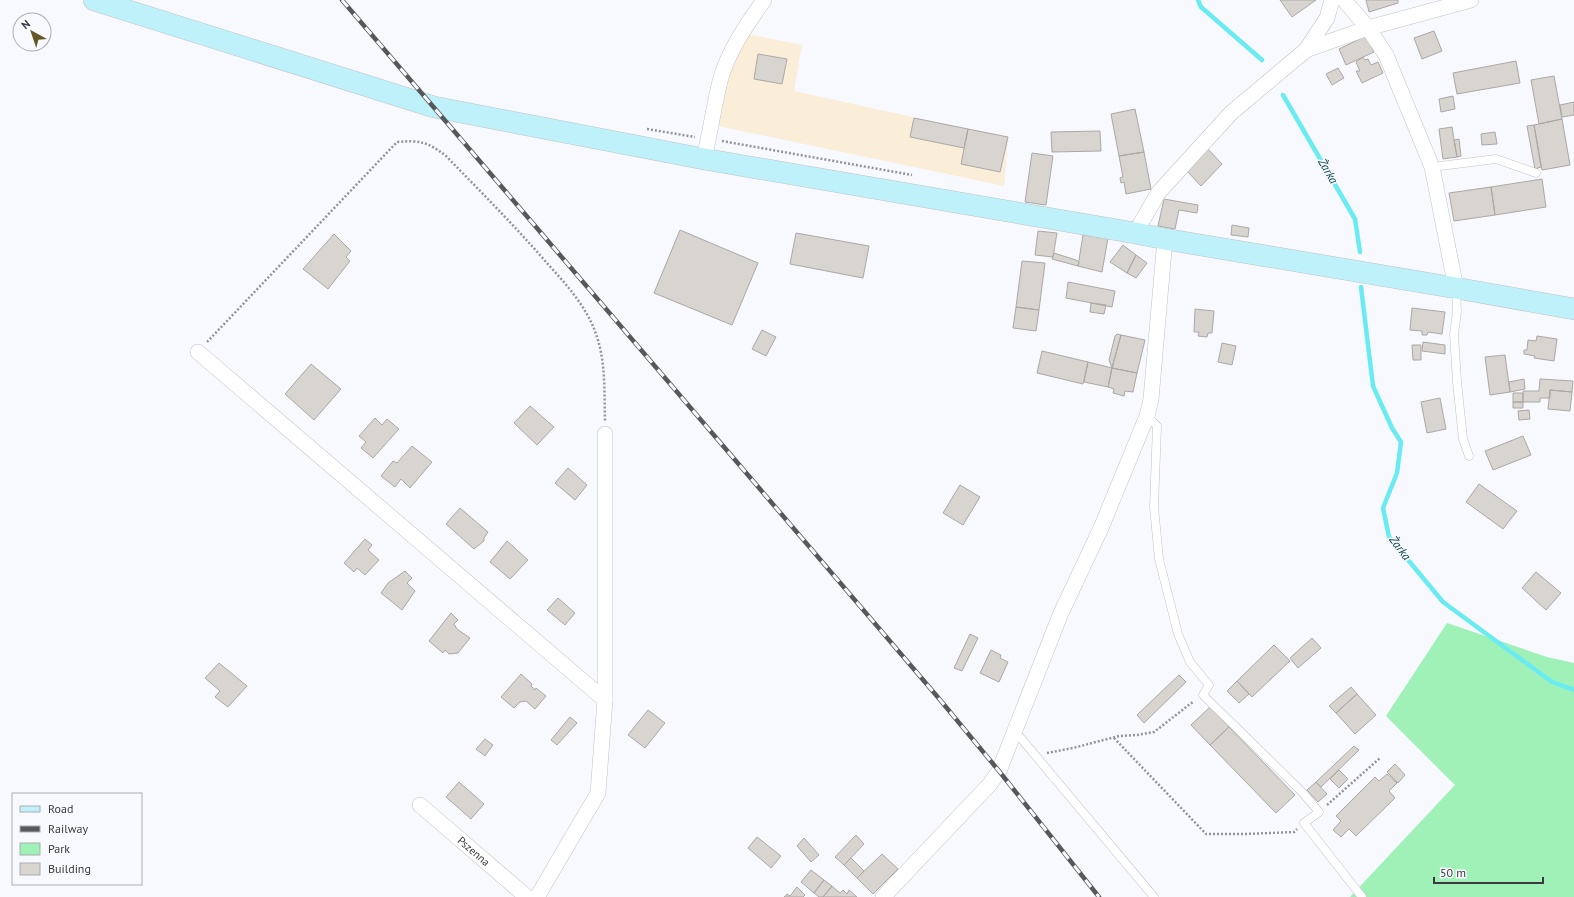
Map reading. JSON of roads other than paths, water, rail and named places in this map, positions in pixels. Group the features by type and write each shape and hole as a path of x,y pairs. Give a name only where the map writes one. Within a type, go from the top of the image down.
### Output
{"main road":[{"path":"94,0 434,107 704,159 1135,233 1165,240 1574,309"}],"street":[{"path":"704,159 720,80 732,51 764,0"},
{"path":"1135,233 1160,192 1231,112 1306,50 1327,18 1332,0"},
{"path":"1344,0 1368,28 1386,55 1432,167 1456,288"},
{"path":"1306,50 1368,28 1471,0"},
{"path":"883,897 990,784 999,771 1061,613 1101,528 1147,416 1151,399 1165,240"},
{"path":"198,352 605,700"},
{"path":"537,897 598,793 605,700 605,434"},
{"name":"Pszenna","path":"420,805 527,897"}],"lane":[{"path":"1432,167 1496,159 1536,173"},
{"path":"1456,288 1457,312 1454,334 1457,382 1463,439 1469,456"},
{"path":"1147,416 1157,426 1154,507 1159,558 1178,634 1190,662 1209,685 1203,695 1302,792 1319,812 1304,823 1362,897"},
{"path":"1014,730 1154,897"}],"waterway":[{"name":"Żarka","path":"1198,0 1201,7 1262,60"},
{"name":"Żarka","path":"1283,95 1355,219 1360,252"},
{"name":"Żarka","path":"1361,287 1373,386 1392,428 1401,442 1397,473 1383,508 1389,537 1443,602 1552,682 1574,690"}],"railway":[{"path":"342,0 936,695 999,771 1099,897"}]}
